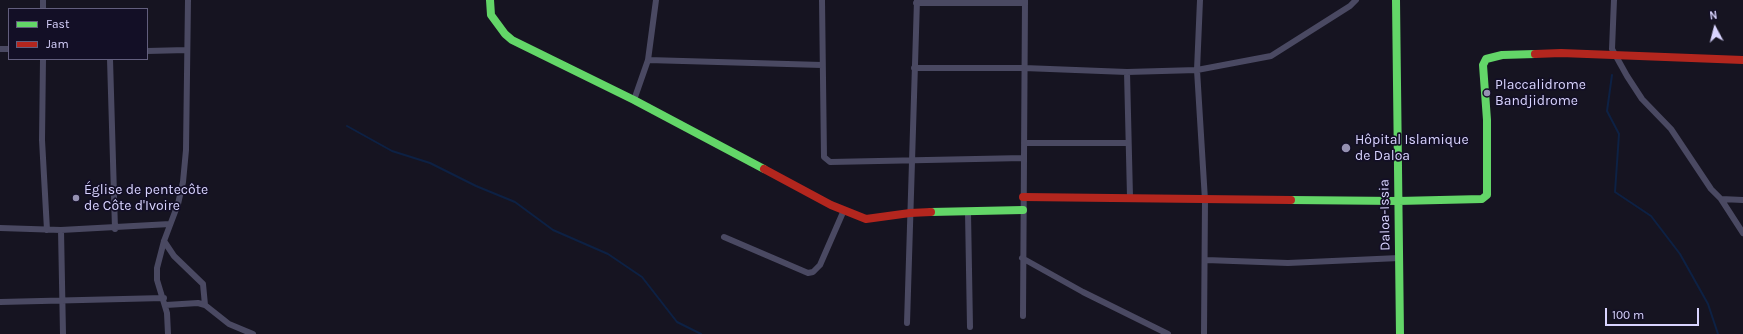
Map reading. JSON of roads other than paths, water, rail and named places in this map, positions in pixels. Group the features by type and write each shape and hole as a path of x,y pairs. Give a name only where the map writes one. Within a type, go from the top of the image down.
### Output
{"street":[{"path":"168,334 166,305 158,280 157,268 164,241 179,197 186,150 188,0"},
{"path":"490,0 491,15 505,34 512,40 634,100 831,205 866,219 910,213 1023,210"},
{"path":"634,100 648,60 656,0"},
{"path":"822,0 824,157 830,162 1024,158"},
{"path":"1200,0 1197,70 1205,200 1206,260 1204,334"},
{"path":"914,68 1024,68 1127,72 1197,70 1271,56 1350,6 1356,0"},
{"name":"Daloa-Issia","path":"1396,0 1400,334"},
{"path":"1614,0 1612,49 1642,99 1671,129 1711,189 1721,199 1743,233"},
{"path":"907,323 916,2 1025,2 1022,316"},
{"path":"148,51 187,50"},
{"path":"1023,197 1398,201 1482,199 1487,195 1487,120 1484,65 1486,59 1502,55 1615,54 1689,59 1743,60"},
{"path":"43,60 42,140 47,230"},
{"path":"110,60 115,229"},
{"path":"648,60 822,65"},
{"path":"1127,72 1130,197"},
{"path":"1024,143 1128,142"},
{"path":"1721,199 1743,200"},
{"path":"724,237 808,273 813,272 820,265 844,210"},
{"path":"968,212 970,326"},
{"path":"0,228 47,230 115,229 170,224"},
{"path":"61,230 63,334"},
{"path":"164,241 174,256 203,284 205,305"},
{"path":"1022,258 1083,292 1168,334"},
{"path":"1206,260 1288,263 1399,258"},
{"path":"0,302 63,299 164,298"},
{"path":"166,305 198,303 205,305 229,324 253,334"}],"waterway":[{"path":"1612,75 1607,111 1619,134 1615,192 1651,216 1680,254 1708,304 1718,334"},
{"path":"347,126 392,151 430,163 476,186 515,202 553,230 608,254 642,277 677,322 701,334"}],"place":[{"name":"Placcalidrome Bandjidrome","path":"1487,93"},
{"name":"Hôpital Islamique de Daloa","path":"1346,148"},
{"name":"Église de pentecôte de Côte d'Ivoire","path":"76,198"}]}
